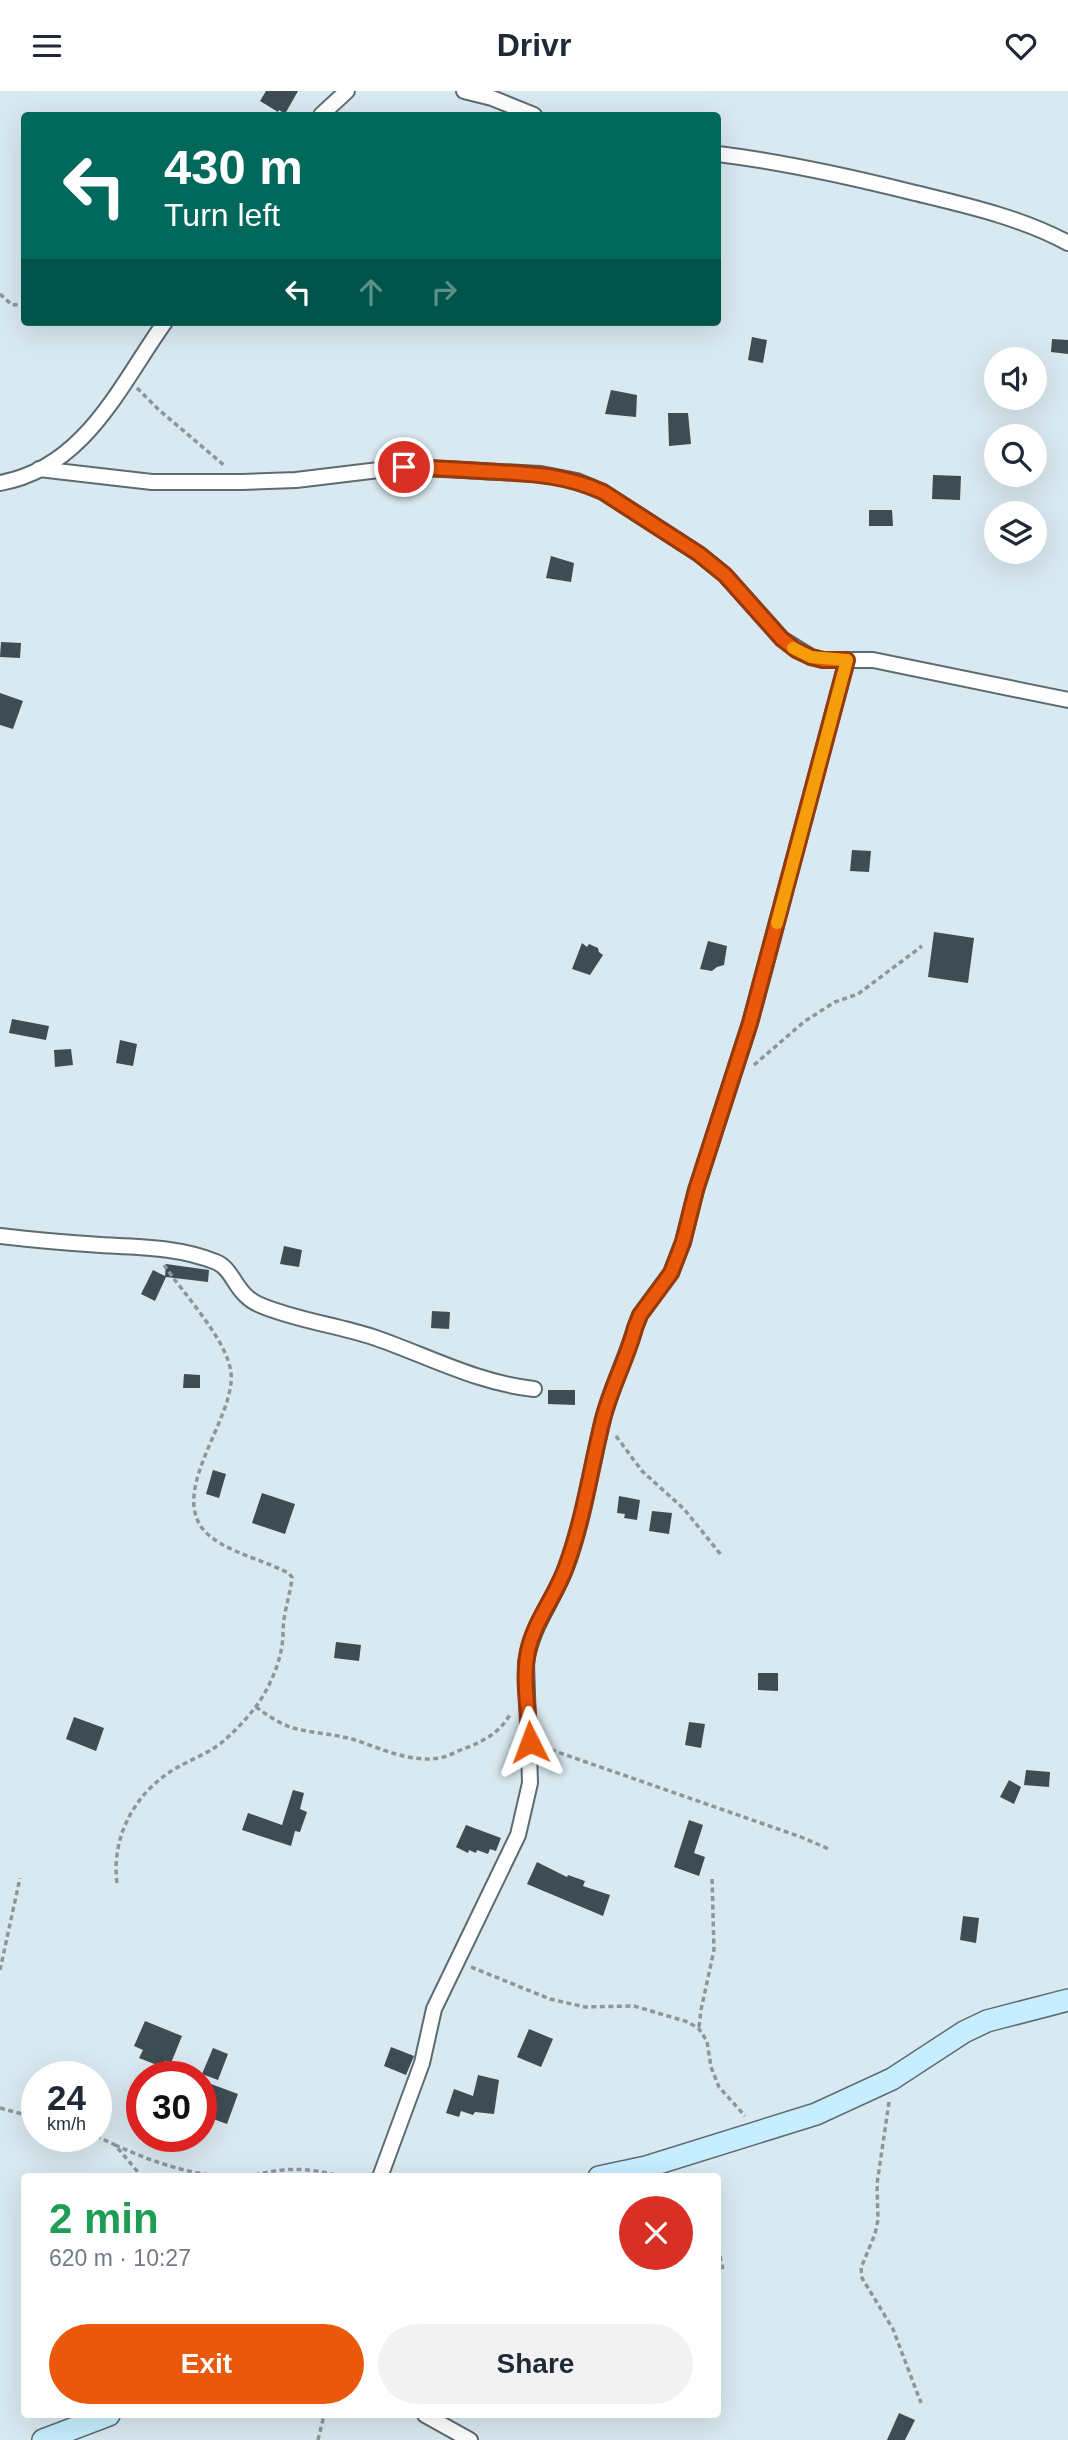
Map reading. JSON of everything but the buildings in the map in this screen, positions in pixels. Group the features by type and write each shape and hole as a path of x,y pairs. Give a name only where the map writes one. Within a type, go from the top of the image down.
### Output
{"main road":[{"path":"618,2173 646,2167 816,2114 892,2079 964,2032 986,2021 1068,2000"},
{"path":"43,2440 101,2418"}],"street":[{"path":"324,112 347,91"},
{"path":"464,91 492,98 527,112"},
{"path":"721,154 769,160 844,175 968,205 1024,224 1068,243"},
{"path":"0,482 24,477 39,469 60,457 89,433 162,326"},
{"path":"39,469 152,482 306,479 404,467 541,474 577,481 603,492 699,554 725,575 782,639 811,657 885,663 1068,700"},
{"path":"381,2173 422,2063 434,2008 518,1835 530,1783 526,1663 528,1649 538,1621 563,1575 578,1532 604,1416 640,1315 671,1273 683,1242 696,1190 750,1023 847,660"},
{"path":"0,1236 180,1251 227,1268 236,1286 258,1305 375,1338 504,1386 534,1389"},
{"path":"430,2418 470,2440"}],"path":[{"path":"0,294 12,305 21,304"},
{"path":"128,379 159,410 243,482"},
{"path":"730,1084 805,1021 835,1002 858,994 922,946"},
{"path":"117,1883 117,1849 125,1823 140,1798 171,1771 228,1738 256,1707 268,1686 281,1651 292,1577 279,1568 212,1538 194,1512 192,1504 206,1451 226,1406 232,1376 223,1348 154,1248"},
{"path":"604,1416 642,1471 684,1509 722,1556"},
{"path":"256,1707 294,1728 331,1734 383,1751 426,1759 443,1758 486,1741 506,1722 527,1688"},
{"path":"530,1742 801,1837 831,1850"},
{"path":"699,2028 714,1950 712,1877"},
{"path":"0,1970 20,1878"},
{"path":"457,1961 550,1999 585,2007 634,2006 688,2022 699,2028 707,2041 711,2067 719,2087 733,2099 757,2133"},
{"path":"892,2079 877,2184 878,2220 861,2269 862,2278 897,2337 921,2403"},
{"path":"0,2108 21,2114"},
{"path":"112,2144 152,2162 182,2170 214,2173"},
{"path":"115,2145 139,2173"},
{"path":"262,2173 284,2169 328,2173"},
{"path":"721,2261 723,2269"},
{"path":"318,2440 323,2418"}],"slow traffic":[{"path":"777,923 847,660 823,660 793,648"}],"route":[{"path":"404,467 541,474 577,481 603,492 699,554 725,575 782,639 796,650 823,660 847,660 750,1023 696,1190 683,1242 671,1273 640,1315 615,1380 604,1416 581,1521 567,1566 538,1621 528,1649 526,1663 530,1742"}]}
